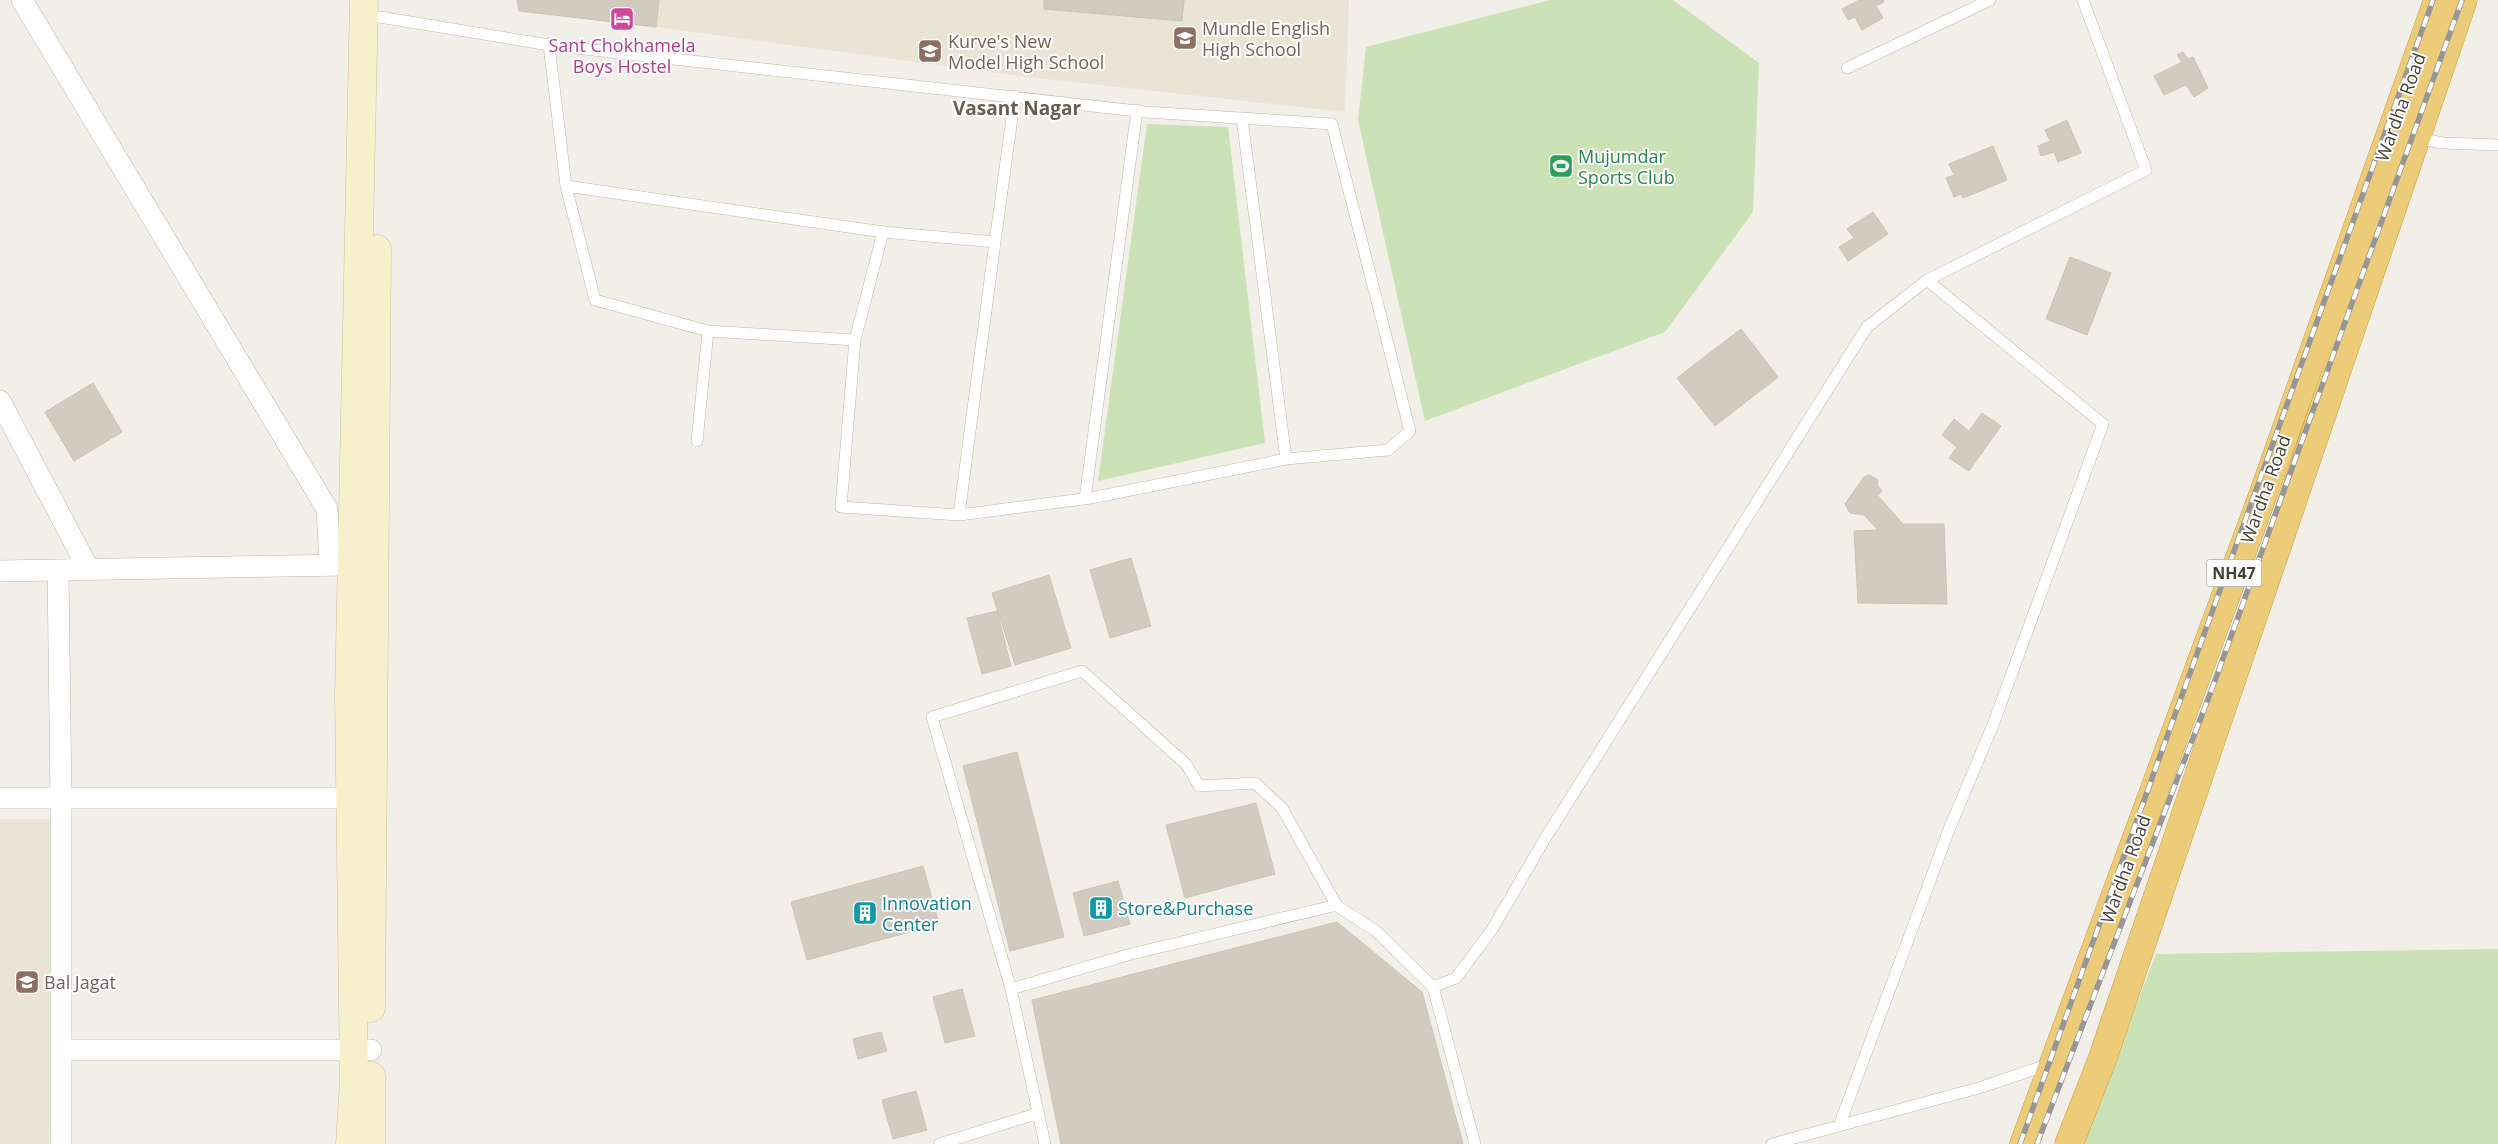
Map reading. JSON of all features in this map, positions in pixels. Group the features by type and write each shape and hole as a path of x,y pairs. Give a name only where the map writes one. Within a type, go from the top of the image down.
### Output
{"highway":[{"name":"Wardha Road","path":"2024,1144 2267,484 2438,0"},
{"name":"Wardha Road","path":"2069,1144 2105,1051 2389,212 2463,0"}],"main road":[{"path":"371,1144 362,1050 362,798 349,696 352,564 374,6"},
{"path":"350,1144 354,1082 362,1050"}],"street":[{"path":"0,571 352,564 327,509 22,0"},
{"path":"0,401 89,570"},
{"path":"58,571 61,798 61,1144"},
{"path":"0,798 362,798"},
{"path":"61,1050 362,1050"}],"lane":[{"path":"1847,68 1990,0"},
{"path":"1433,987 1456,978 1491,931 1551,829 1867,327 1927,280 2146,170 2083,0"},
{"path":"374,6 549,45 1137,110 1332,124 1410,431 1388,450 1286,458 1085,499 960,515 841,507 855,340 883,232"},
{"path":"549,45 566,186 596,300 708,331 855,340"},
{"path":"960,515 1016,96"},
{"path":"1085,499 1137,110"},
{"path":"1242,118 1286,458"},
{"path":"2416,138 2443,144 2498,145"},
{"path":"566,186 883,232 995,242"},
{"path":"1839,1126 1950,827 1993,725 2103,424 1927,280"},
{"path":"698,441 708,331"},
{"path":"1045,1144 1011,989 932,717 1082,671 1186,764 1199,786 1255,783 1282,808 1337,906 1376,931 1433,987 1475,1144"},
{"path":"1011,989 1131,954 1337,906"},
{"path":"1772,1144 1982,1087 2054,1063"},
{"path":"939,1144 1038,1113"}],"shaded area":[{"name":"Mundle English High School","path":"659,0 1349,0 1345,112 1019,76 656,27"},
{"name":"Bal Jagat","path":"0,819 61,819 49,1144 0,1144"}],"green space":[{"name":"Mujumdar Sports Club","path":"1550,0 1673,0 1759,63 1753,212 1665,332 1425,421 1358,120 1366,47"},
{"path":"1147,124 1228,127 1265,443 1098,481"},
{"path":"2498,949 2498,1144 2082,1144 2156,954"}],"building":[{"name":"Sant Chokhamela Boys Hostel","path":"517,0 659,0 656,27 519,11"},
{"path":"1044,0 1184,0 1182,21 1044,9"},
{"path":"1859,0 1883,0 1884,2 1876,6 1883,18 1862,30 1855,17 1848,20 1842,9"},
{"path":"2183,52 2188,59 2193,57 2208,88 2194,97 2186,85 2164,95 2154,76 2182,62 2177,55"},
{"path":"2067,120 2081,153 2058,162 2054,152 2041,156 2038,146 2050,141 2045,130"},
{"path":"1993,146 2007,180 1963,198 1961,194 1954,197 1946,178 1954,175 1949,164"},
{"path":"1873,212 1888,234 1848,261 1839,247 1854,238 1847,229"},
{"path":"2070,257 2111,273 2087,335 2046,319"},
{"path":"1741,329 1778,377 1715,426 1677,378"},
{"path":"93,383 122,432 74,461 45,412"},
{"path":"1982,413 2001,426 1969,471 1949,458 1957,447 1942,435 1954,419 1969,431"},
{"path":"1869,475 1877,479 1878,487 1882,490 1878,496 1903,524 1944,524 1947,604 1858,603 1854,531 1878,530 1864,515 1850,513 1845,504 1864,477"},
{"path":"1131,558 1151,626 1110,638 1090,570"},
{"path":"1049,575 1071,648 1015,665 992,593"},
{"path":"997,611 1011,666 982,674 967,618"},
{"path":"1017,752 1064,937 1010,951 963,766"},
{"path":"1256,803 1275,874 1185,898 1166,825"},
{"name":"Innovation Center","path":"923,866 939,924 807,960 791,902"},
{"name":"Store&Purchase","path":"1118,881 1130,924 1084,936 1073,893"},
{"path":"1337,922 1422,992 1463,1144 1061,1144 1032,1000"},
{"path":"962,989 975,1036 945,1043 933,997"},
{"path":"881,1032 887,1051 858,1059 853,1039"},
{"path":"916,1091 927,1130 893,1139 882,1100"}],"railway":[{"path":"2020,1144 2433,0"},
{"path":"2037,1144 2213,686 2462,0"}],"place":[{"name":"Sant Chokhamela Boys Hostel","path":"622,19"},
{"name":"Mundle English High School","path":"1185,38"},
{"name":"Kurve's New Model High School","path":"930,51"},
{"name":"Mujumdar Sports Club","path":"1561,166"},
{"name":"Store&Purchase","path":"1101,908"},
{"name":"Innovation Center","path":"865,913"},
{"name":"Bal Jagat","path":"27,982"}],"district":[{"name":"Vasant Nagar","path":"1017,108"}]}
